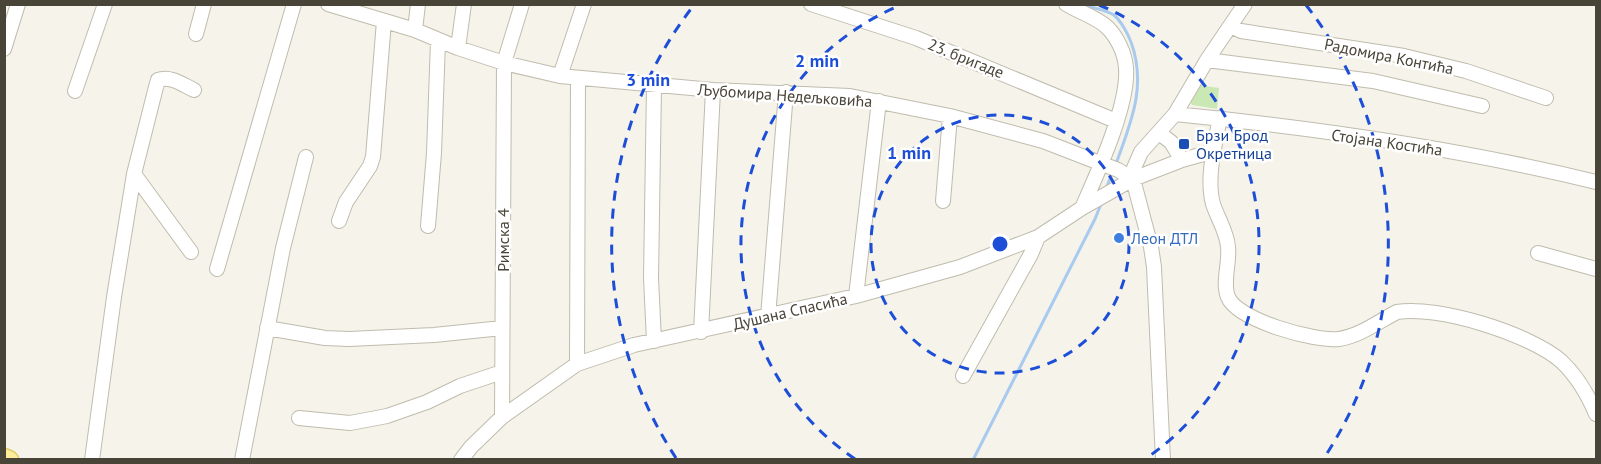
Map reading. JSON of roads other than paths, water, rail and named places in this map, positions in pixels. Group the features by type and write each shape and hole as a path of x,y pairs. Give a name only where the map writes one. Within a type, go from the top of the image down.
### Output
{"main road":[{"path":"4,458 9,459"}],"street":[{"path":"4,49 18,4"},
{"path":"75,91 105,4"},
{"path":"196,34 204,4"},
{"path":"217,269 294,4"},
{"name":"Љубомира Недељковића","path":"328,4 347,7 504,63 560,76 654,86 850,96 950,116 1043,141 1110,167 1133,179"},
{"path":"414,30 418,4"},
{"path":"458,48 464,4"},
{"name":"Римска 4","path":"502,417 504,63 522,4"},
{"path":"560,76 584,4"},
{"name":"23. бригаде","path":"811,4 916,38 1116,121"},
{"path":"1066,4 1106,26 1123,51 1127,69 1116,121 1110,167 1082,208"},
{"path":"1162,459 1154,267 1133,179 1141,152 1174,114 1245,4"},
{"path":"339,221 346,201 370,166 373,157 384,21"},
{"name":"Радомира Контића","path":"1230,26 1241,30 1404,56 1466,71 1546,98"},
{"path":"428,226 434,153 438,41"},
{"path":"1207,60 1372,81 1482,106"},
{"path":"92,459 114,297 134,174 158,80 170,78 194,90"},
{"path":"577,364 578,79"},
{"path":"654,86 651,278 654,341"},
{"path":"701,332 713,90"},
{"path":"768,317 786,92"},
{"path":"856,296 879,101"},
{"name":"Стојана Костића","path":"1174,114 1220,118 1423,146 1505,160 1596,182"},
{"path":"943,201 950,116"},
{"path":"1220,118 1214,151 1212,195 1228,247 1226,289 1232,304 1267,324 1300,336 1327,339 1355,335 1388,316 1404,311 1432,312 1504,331 1536,344 1561,362 1580,383 1596,414"},
{"path":"1159,133 1171,142 1182,160"},
{"name":"Душана Спасића","path":"460,459 502,417 577,364 654,341 856,296 960,267 1038,237 1082,208 1133,179 1182,160 1214,151"},
{"path":"242,459 283,248 306,157"},
{"path":"134,174 191,252"},
{"path":"963,376 1031,254 1038,237"},
{"path":"1538,253 1596,269"},
{"path":"267,328 325,338 349,339 434,335 502,328"},
{"path":"299,418 350,423 387,416 427,402 460,386 502,372"}],"waterway":[{"path":"1083,4 1117,18 1128,35 1136,58 1138,74 1135,104 1116,164"},
{"path":"1106,189 1112,173"},
{"path":"973,460 1101,204"}],"place":[{"name":"Брзи Брод Окретница","path":"1184,144"},
{"name":"Леон ДТЛ","path":"1119,238"}]}
